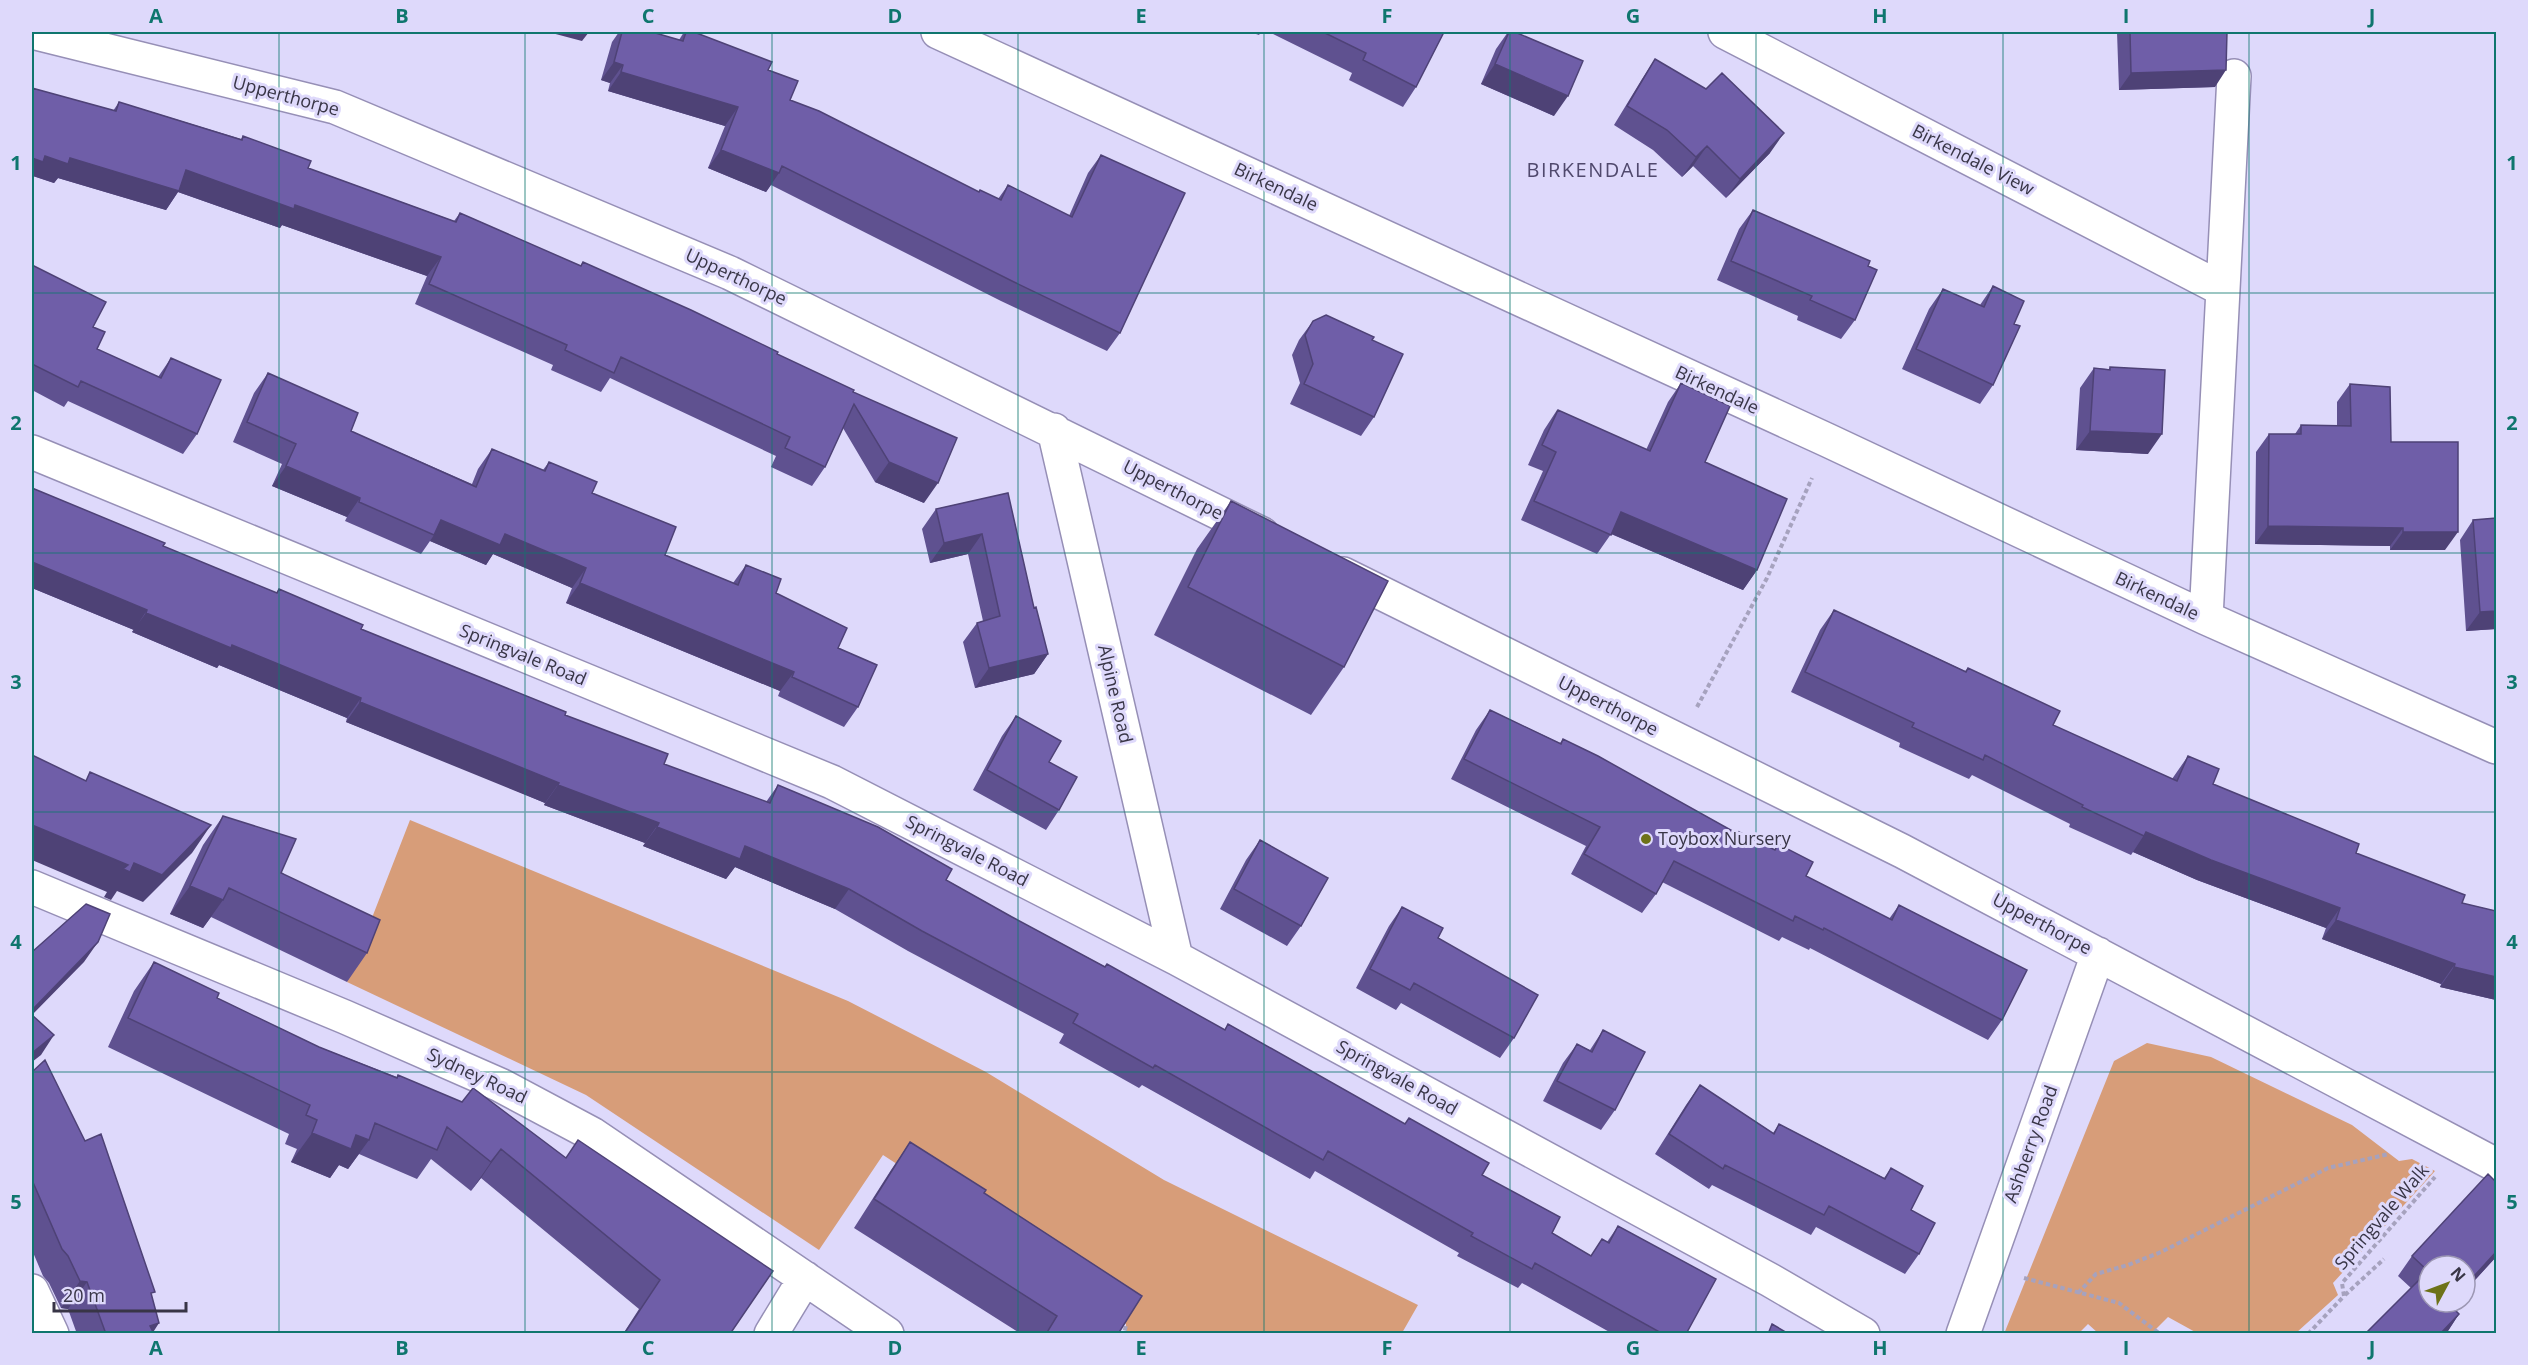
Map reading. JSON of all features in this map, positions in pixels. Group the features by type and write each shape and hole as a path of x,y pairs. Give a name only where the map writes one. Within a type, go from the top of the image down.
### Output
{"street":[{"name":"Upperthorpe","path":"32,32 335,107 730,273 1054,430 1286,546"},
{"name":"Birkendale","path":"938,32 1827,440 2205,618 2496,747"},
{"name":"Birkendale View","path":"1725,32 2222,289"},
{"path":"2205,618 2234,76"},
{"name":"Alpine Road","path":"1054,430 1176,958"},
{"name":"Springvale Road","path":"32,452 832,782 1176,958 1770,1280 1863,1334"},
{"name":"Upperthorpe","path":"1318,562 1902,851 2496,1165"},
{"name":"Sydney Road","path":"32,887 500,1084 592,1134 887,1334"},
{"name":"Ashberry Road","path":"1963,1334 2098,954"},
{"path":"771,1334 805,1278"},
{"path":"32,1291 52,1334"}],"path":[{"path":"1677,741 1767,578 1827,440"},
{"path":"2078,1293 2096,1274 2161,1252 2328,1168 2405,1150 2420,1126"},
{"name":"Springvale Walk","path":"2308,1334 2344,1296 2342,1283 2460,1148"},
{"path":"2344,1296 2384,1259"},
{"path":"1986,1265 2032,1281 2119,1304 2160,1334"},
{"path":"1117,1319 1126,1324 1124,1334"}],"shaded area":[{"path":"410,820 848,1001 986,1072 1164,1180 1418,1305 1402,1333 1126,1333 1126,1324 1006,1235 883,1155 819,1250 586,1095 347,982"},
{"path":"2147,1043 2211,1057 2352,1125 2399,1161 2412,1159 2435,1171 2333,1283 2338,1295 2296,1333 2197,1333 2168,1317 2152,1333 2098,1333 2088,1324 2079,1333 2004,1334 2114,1061"}],"building":[{"path":"622,32 652,32 683,41 686,32 694,32 772,62 768,70 798,81 790,100 819,111 979,192 980,190 1001,200 1008,185 1072,217 1101,155 1185,193 1120,333 782,166 779,173 721,150 738,107 621,72 623,65 614,62"},
{"path":"1323,32 1444,32 1416,87 1363,60 1366,53"},
{"path":"1509,32 1515,32 1583,61 1568,96 1495,64"},
{"path":"2130,32 2227,32 2226,70 2131,73"},
{"path":"1655,59 1706,89 1722,73 1784,133 1740,179 1707,146 1696,157 1667,130 1627,106"},
{"path":"32,88 116,111 119,102 242,140 243,136 311,161 308,168 456,222 460,213 581,266 583,262 691,310 854,390 853,392 957,438 938,483 889,462 854,404 825,467 785,448 790,437 621,357 614,373 565,350 567,345 429,284 441,257 295,205 294,209 186,170 179,191 70,158 68,164 45,156 43,162 32,158"},
{"path":"1753,210 1870,261 1868,266 1877,270 1855,320 1810,300 1812,296 1731,261"},
{"path":"32,265 106,302 93,327 105,332 97,349 161,378 171,358 221,380 197,434 81,381 78,387 32,364"},
{"path":"1993,286 2024,301 2014,324 2020,326 1993,385 1916,349 1943,289 1984,307"},
{"path":"1326,315 1374,337 1372,340 1403,354 1374,417 1304,384 1313,364 1305,335 1313,321"},
{"path":"2110,367 2165,370 2162,434 2090,431 2094,368 2110,370"},
{"path":"268,373 358,413 351,431 476,487 492,449 545,471 549,462 597,482 592,493 676,527 665,555 738,585 746,565 781,579 776,593 847,628 838,648 877,665 858,707 792,677 794,672 580,583 586,568 505,534 500,545 441,520 434,535 359,502 360,498 286,466 296,444 247,422"},
{"path":"1681,383 1730,406 1705,462 1787,499 1757,570 1621,512 1611,535 1534,501 1556,452 1542,445 1558,410 1650,451"},
{"path":"2350,384 2390,387 2391,442 2458,442 2458,532 2403,532 2403,528 2268,526 2269,434 2301,434 2301,425 2351,426"},
{"path":"32,488 165,543 163,546 277,593 279,589 363,625 361,629 566,712 565,715 668,754 664,764 770,803 778,785 878,827 952,869 946,880 1012,917 1105,967 1107,964 1225,1030 1228,1024 1405,1124 1409,1118 1489,1163 1482,1175 1560,1217 1552,1233 1591,1256 1602,1239 1609,1243 1618,1226 1716,1279 1686,1334 1663,1334 1535,1263 1532,1269 1471,1236 1473,1233 1328,1151 1323,1160 1155,1065 1153,1068 1073,1023 1078,1014 922,931 849,889 745,846 740,859 657,827 659,823 558,785 559,783 360,702 361,698 232,645 231,648 146,613 147,610 32,562"},
{"path":"1008,493 1034,608 1036,607 1048,654 989,668 977,623 1000,616 982,534 944,543 936,509"},
{"path":"1231,501 1388,581 1344,667 1188,587"},
{"path":"2496,518 2496,611 2480,612 2473,520"},
{"path":"1834,610 1966,672 1968,668 2060,711 2053,725 2177,781 2188,756 2219,769 2213,784 2359,844 2356,853 2465,895 2462,903 2496,911 2496,977 2454,967 2455,964 2336,920 2340,908 2211,860 2146,832 2144,836 2082,807 2083,805 1985,755 1983,760 1912,727 1914,723 1805,672"},
{"path":"1490,710 1561,744 1563,739 1598,756 1736,833 1737,831 1775,850 1778,844 1813,862 1806,876 1892,920 1899,905 2027,970 2002,1020 1824,928 1823,930 1795,916 1793,921 1674,861 1656,894 1584,854 1600,827 1464,759"},
{"path":"1016,716 1061,741 1049,762 1077,777 1059,810 987,770"},
{"path":"32,755 86,781 90,772 211,825 162,875 134,863 130,872 123,869 128,865 32,825"},
{"path":"223,816 296,839 281,873 380,920 367,953 229,888 223,900 190,886"},
{"path":"1260,840 1328,878 1301,926 1234,889"},
{"path":"86,904 110,914 98,942 32,1010 32,952"},
{"path":"1402,907 1443,928 1438,938 1538,995 1514,1038 1414,983 1410,990 1370,969"},
{"path":"154,962 219,993 217,998 319,1047 397,1078 398,1075 462,1102 473,1088 566,1158 578,1140 773,1271 730,1334 624,1334 660,1280 501,1149 491,1162 447,1127 437,1150 375,1123 369,1140 356,1135 351,1149 312,1133 317,1120 306,1115 310,1105 128,1018"},
{"path":"32,1015 54,1035 32,1053"},
{"path":"1603,1030 1645,1052 1615,1110 1557,1081 1577,1044 1592,1052"},
{"path":"45,1060 85,1141 101,1134 155,1292 151,1293 159,1323 150,1326 154,1334 106,1334 87,1282 80,1281 62,1249 32,1180 32,1072"},
{"path":"1700,1085 1774,1134 1779,1124 1885,1179 1891,1168 1923,1186 1911,1210 1935,1223 1919,1254 1829,1206 1824,1215 1725,1165 1723,1169 1669,1134"},
{"path":"910,1142 986,1190 984,1193 1142,1296 1118,1334 1046,1334 1057,1316 874,1199"},
{"path":"2488,1174 2496,1182 2496,1252 2477,1273 2477,1254 2417,1254 2417,1261 2412,1256"},
{"path":"2417,1282 2417,1314 2459,1314 2440,1334 2365,1334"},
{"path":"1772,1324 1789,1334 1768,1334"}],"place":[{"name":"Toybox Nursery","path":"1646,839"}],"district":[{"name":"BIRKENDALE","path":"1593,170"}]}
